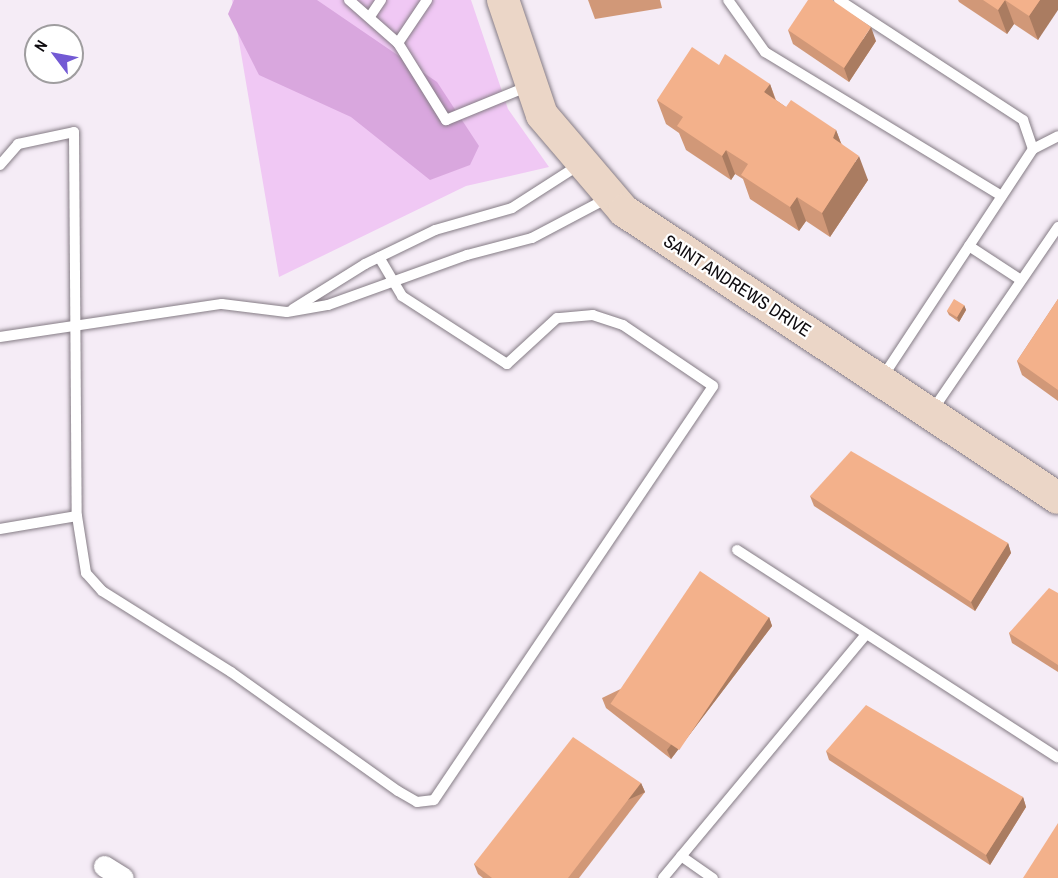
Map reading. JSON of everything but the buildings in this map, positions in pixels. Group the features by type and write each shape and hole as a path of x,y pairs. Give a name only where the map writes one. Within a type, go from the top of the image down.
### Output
{"street":[{"name":"SAINT ANDREWS DRIVE","path":"503,0 542,115 624,211 1058,498"},
{"path":"104,866 123,878"}],"lane":[{"path":"349,0 371,15 398,43 446,120 532,85"},
{"path":"371,15 381,0"},
{"path":"398,43 427,0"},
{"path":"728,0 765,52 1002,196"},
{"path":"839,0 1023,120 1033,149"},
{"path":"0,165 18,144 75,132 77,516 86,573 102,591 231,672 398,791 417,802 434,800 712,386 623,325 592,315 557,318 507,364 402,296 379,257"},
{"path":"880,380 1033,149 1058,136"},
{"path":"287,312 379,257 474,215 512,208 582,163"},
{"path":"0,337 222,304 287,312 393,282 532,238 611,196"},
{"path":"931,414 1058,227"},
{"path":"969,246 1022,280"},
{"path":"0,529 77,516"},
{"path":"737,550 1058,758"},
{"path":"663,878 866,633"},
{"path":"681,856 714,878"}],"shaded area":[{"path":"232,0 471,0 508,109 549,167 466,186 279,277"},
{"path":"234,0 317,0 437,82 479,146 470,165 430,180 351,117 259,75 228,14"}]}
